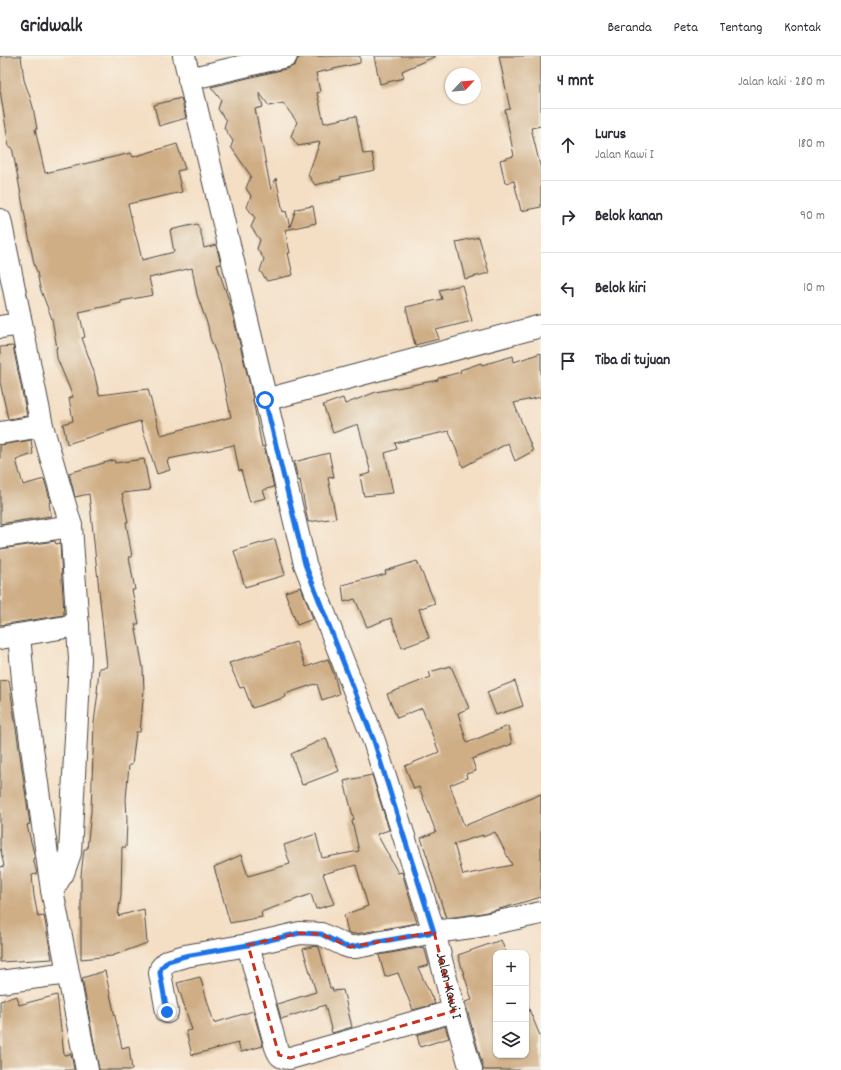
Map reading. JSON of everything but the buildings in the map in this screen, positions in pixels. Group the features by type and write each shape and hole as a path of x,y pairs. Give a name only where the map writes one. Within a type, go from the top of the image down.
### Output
{"street":[{"name":"Jalan Kawi I","path":"184,56 305,564 374,741 434,932 471,1070"},
{"path":"189,79 286,56"},
{"path":"0,223 42,426 71,526 80,659 70,854 63,873 52,890"},
{"path":"0,327 21,324"},
{"path":"265,400 541,326"},
{"path":"0,432 42,426"},
{"path":"0,537 71,526"},
{"path":"78,625 10,637 24,691 52,890 87,1070"},
{"path":"167,1012 160,973 161,968 168,961 185,956 248,945 300,933 321,934 344,946 350,947 434,932 479,926 541,913"},
{"path":"248,945 276,1047 279,1055 282,1057 290,1058 454,1011"},
{"path":"0,982 68,973"}],"highlighted area":[{"path":"434,932 454,1011 290,1058 279,1055 248,945 300,933 321,934 350,947"}],"route":[{"path":"167,1012 160,973 161,968 168,961 185,956 248,945 300,933 321,934 344,946 350,947 434,932 374,741 305,564 265,400"}]}
